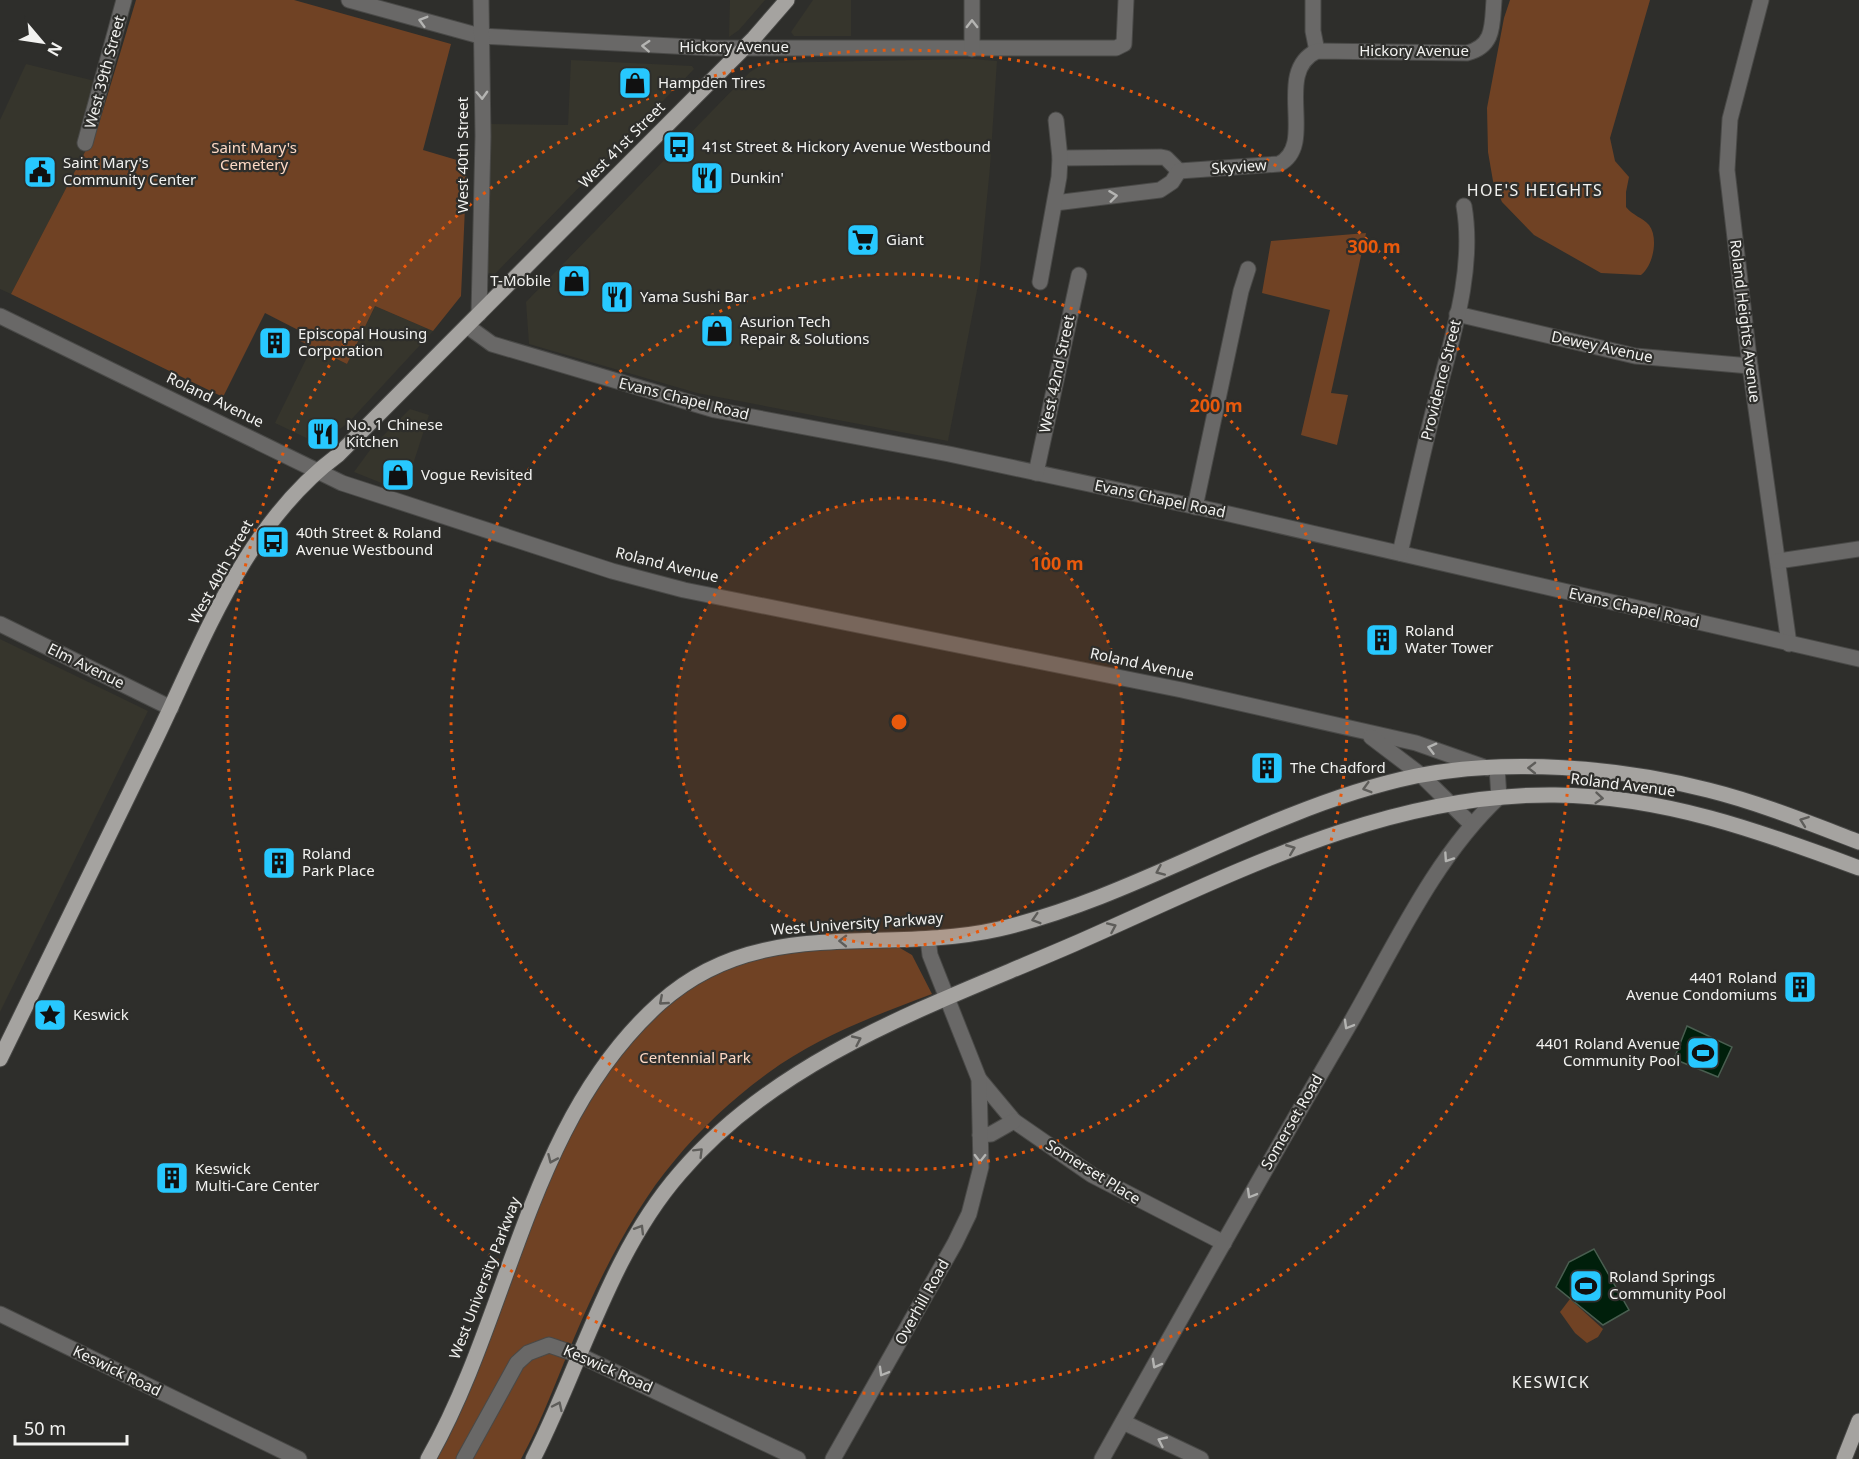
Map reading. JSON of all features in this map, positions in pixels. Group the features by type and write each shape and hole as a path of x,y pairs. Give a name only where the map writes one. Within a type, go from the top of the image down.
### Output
{"main road":[{"name":"West 41st Street","path":"479,314 746,47 787,0"},
{"name":"West 40th Street","path":"0,1059 171,708 252,550 281,508 318,470 339,455 479,314"},
{"name":"West University Parkway","path":"428,1459 459,1397 528,1214 558,1147 594,1079 632,1029 686,981 736,957 765,948 797,943 928,939 992,930 1057,913 1309,808 1365,789 1421,775 1492,768"},
{"name":"Roland Avenue","path":"1492,768 1586,771 1678,783 1756,804 1859,842"},
{"name":"Roland Avenue","path":"1452,805 1499,797 1555,795 1594,797 1675,808 1765,833 1859,868"},
{"path":"533,1459 627,1251 661,1197 699,1153 771,1091 840,1048 947,999 1321,837 1370,822 1452,805"},
{"path":"1844,1459 1859,1421"}],"street":[{"name":"West 39th Street","path":"85,143 124,0"},
{"name":"Hickory Avenue","path":"349,0 480,36 650,46 972,49 1116,48 1124,44 1126,0"},
{"name":"West 40th Street","path":"479,314 483,136 481,0"},
{"path":"972,0 972,49"},
{"path":"1313,0 1313,32 1317,51"},
{"name":"Hickory Avenue","path":"1317,51 1467,53 1483,46 1491,34 1494,0"},
{"name":"Roland Heights Avenue","path":"1761,0 1730,118 1727,170 1750,366 1789,644"},
{"name":"Skyview","path":"1179,171 1285,162 1295,144 1295,90 1298,74 1302,63 1317,51"},
{"path":"1040,282 1060,158 1056,120"},
{"path":"1054,203 1160,190 1172,182 1179,171 1166,158 1161,157 1060,158"},
{"name":"Providence Street","path":"1400,553 1457,314 1467,257 1468,230 1464,206"},
{"path":"1195,507 1240,291 1248,269"},
{"name":"West 42nd Street","path":"1036,473 1078,276"},
{"name":"Dewey Avenue","path":"1457,314 1635,356 1750,366"},
{"name":"Roland Avenue","path":"0,316 342,483 612,571 676,588 1182,690 1445,751 1492,768"},
{"name":"Evans Chapel Road","path":"467,326 492,344 675,400 1195,507 1859,659"},
{"path":"1778,561 1859,549"},
{"name":"Elm Avenue","path":"0,624 171,708"},
{"name":"Roland Avenue","path":"1363,733 1421,775 1452,805"},
{"path":"1492,768 1499,797"},
{"name":"Somerset Road","path":"1102,1459 1434,879 1472,824 1499,797"},
{"path":"1452,805 1472,824"},
{"name":"Overhill Road","path":"833,1459 969,1214 981,1167 978,1079 930,955 928,939"},
{"name":"Somerset Place","path":"978,1079 1014,1121 1092,1175 1224,1244"},
{"path":"980,1136 998,1131 1014,1121"},
{"name":"Keswick Road","path":"0,1314 299,1459"},
{"name":"Keswick Road","path":"464,1459 507,1377 528,1353 549,1345 581,1356 798,1459"},
{"path":"1123,1422 1201,1459"}],"shaded area":[{"path":"730,0 765,0 739,30 729,37"},
{"path":"813,0 851,0 851,36 794,36 791,32"},
{"path":"972,59 997,61 979,280 948,441 697,393 529,344 526,302 750,72 764,63"},
{"path":"571,60 692,66 694,69 495,274 487,273 489,124 568,125"},
{"path":"26,64 95,81 88,147 11,294 0,289 0,120"},
{"path":"375,306 433,331 348,423 319,444 275,423 312,347 347,364"},
{"path":"410,409 429,415 404,492 354,472 373,446"},
{"path":"0,639 148,711 0,1012"},
{"name":"4401 Roland Avenue Community Pool","path":"1687,1026 1732,1047 1718,1077 1674,1059"},
{"name":"Roland Springs Community Pool","path":"1594,1249 1629,1310 1603,1325 1556,1287 1569,1262"}],"green space":[{"name":"Saint Mary's Cemetery","path":"136,0 294,0 451,44 423,150 467,163 461,296 433,331 375,306 347,364 298,340 302,332 265,313 223,397 11,294 98,127"},
{"path":"1510,0 1650,0 1610,138 1615,161 1629,177 1626,207 1649,225 1654,237 1649,265 1641,275 1601,273 1534,235 1502,202 1493,181 1488,152 1487,108 1504,18"},
{"path":"1366,233 1331,393 1348,395 1337,445 1301,435 1330,310 1262,293 1271,241"},
{"name":"Centennial Park","path":"827,947 900,948 912,955 932,994 868,1019 806,1048 743,1092 696,1136 660,1179 618,1245 594,1292 543,1414 521,1459 436,1459 464,1401 489,1340 535,1214 561,1153 591,1096 629,1043 676,998 708,973 751,958"},
{"path":"1570,1299 1603,1329 1598,1337 1587,1343 1575,1333 1560,1312"}],"place":[{"name":"Hampden Tires","path":"635,83"},
{"name":"41st Street & Hickory Avenue Westbound","path":"679,147"},
{"name":"Saint Mary's Community Center","path":"40,172"},
{"name":"Dunkin'","path":"707,178"},
{"name":"Giant","path":"863,240"},
{"name":"T-Mobile","path":"574,281"},
{"name":"Yama Sushi Bar","path":"617,297"},
{"name":"Asurion Tech Repair & Solutions","path":"717,331"},
{"name":"Episcopal Housing Corporation","path":"275,343"},
{"name":"No. 1 Chinese Kitchen","path":"323,434"},
{"name":"Vogue Revisited","path":"398,475"},
{"name":"40th Street & Roland Avenue Westbound","path":"273,542"},
{"name":"Roland Water Tower","path":"1382,640"},
{"name":"The Chadford","path":"1267,768"},
{"name":"Roland Park Place","path":"279,863"},
{"name":"4401 Roland Avenue Condomiums","path":"1800,987"},
{"name":"Keswick","path":"50,1015"},
{"name":"4401 Roland Avenue Community Pool","path":"1703,1053"},
{"name":"Keswick Multi-Care Center","path":"172,1178"},
{"name":"Roland Springs Community Pool","path":"1586,1286"}],"district":[{"name":"HOE'S HEIGHTS","path":"1535,190"},
{"name":"KESWICK","path":"1551,1382"}]}
